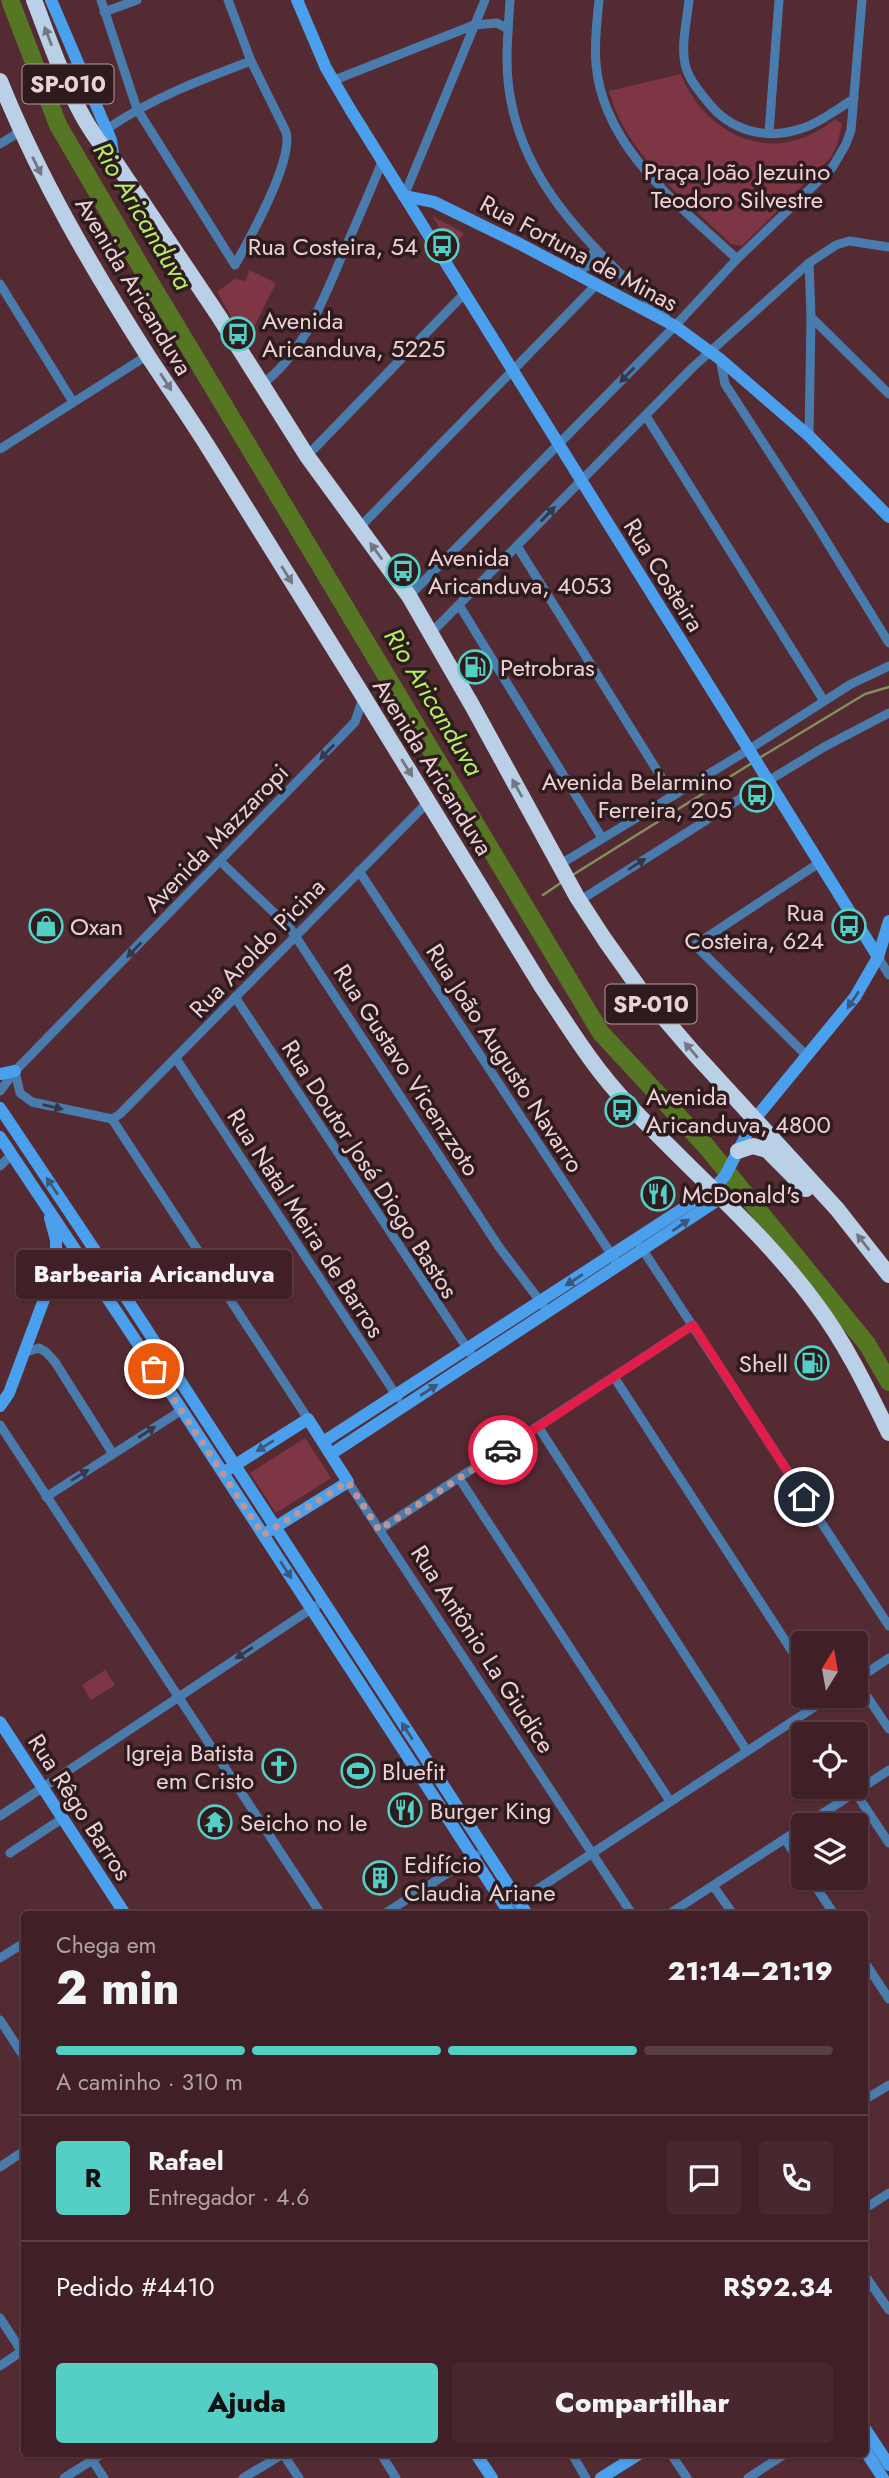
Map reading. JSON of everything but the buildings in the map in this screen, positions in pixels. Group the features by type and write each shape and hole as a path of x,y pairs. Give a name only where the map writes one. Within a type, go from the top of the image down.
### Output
{"highway":[{"name":"SP-010","path":"34,0 58,62 85,119 114,160"},
{"name":"Avenida Aricanduva","path":"0,81 21,131 57,203 148,355 209,448 542,988 589,1058 625,1102 766,1245 816,1303 853,1359 889,1433"},
{"name":"Avenida Aricanduva","path":"114,160 218,315 307,456 409,596 578,899 643,995 837,1209 889,1275"},
{"path":"738,1151 761,1146 815,1198 837,1209"}],"street":[{"path":"51,0 107,129 114,160"},
{"path":"101,0 137,108 236,265 273,189 288,143 281,122 251,61 228,0"},
{"path":"104,12 137,0"},
{"path":"297,0 332,81 404,196"},
{"path":"404,196 485,0"},
{"path":"510,0 508,76 511,101 528,156 557,204 595,248 675,326"},
{"path":"599,0 596,63 604,105 614,126 625,145 655,181 737,260"},
{"path":"689,0 685,63 696,88 721,117 734,126 769,133 790,132 805,128 854,99"},
{"path":"769,133 779,0"},
{"path":"409,596 737,260 832,169 846,144 850,130 862,0"},
{"path":"332,81 474,25 491,22 508,29"},
{"path":"107,129 137,108 169,92 251,61"},
{"path":"0,144 21,131"},
{"path":"261,385 273,377 285,363 310,327 383,162"},
{"name":"Rua Fortuna de Minas","path":"404,196 434,202 675,326 715,355 809,436 889,517"},
{"name":"Rua Costeira","path":"404,196 889,975"},
{"path":"431,633 580,480 646,416 715,355 809,263 836,245 849,242 889,247"},
{"path":"573,274 589,265 595,248"},
{"path":"809,263 809,436"},
{"path":"0,284 73,402"},
{"path":"359,528 595,286"},
{"path":"307,456 464,294"},
{"path":"811,317 889,394"},
{"path":"0,449 148,355"},
{"path":"715,355 725,384 889,643"},
{"path":"646,416 824,701"},
{"path":"517,546 673,796"},
{"path":"459,605 602,838"},
{"path":"560,867 602,838 673,796 750,755 824,701 889,666"},
{"name":"Avenida Mazzaropi","path":"0,1091 15,1071 355,722 363,696"},
{"path":"578,899 766,777 889,713"},
{"name":"Rua Aroldo Picina","path":"111,1119 120,1114 177,1060 428,802"},
{"name":"Rua Gustavo Vicenzzoto","path":"220,861 296,936 499,1247 544,1306"},
{"path":"806,1055 697,949 696,943 819,863"},
{"name":"Rua João Augusto Navarro","path":"359,871 616,1261"},
{"path":"331,1454 400,1401 544,1306 616,1261 643,1251 717,1194 754,1120 806,1055 842,1016 878,957 889,921"},
{"name":"Rua Doutor José Diogo Bastos","path":"235,998 471,1355"},
{"name":"Rua Natal Meira de Barros","path":"177,1060 400,1401"},
{"path":"0,1074 15,1071 20,1093 32,1102 111,1119"},
{"path":"0,1108 323,1601 478,1853 507,1911"},
{"name":"Rua Antônio La Giudice","path":"111,1119 630,1911"},
{"path":"0,1137 312,1609 478,1853 525,1911"},
{"path":"0,1166 12,1154"},
{"path":"616,1261 636,1239 717,1194"},
{"path":"0,1406 9,1393 49,1286 56,1255 56,1240 48,1207"},
{"path":"636,1239 889,1626"},
{"path":"49,1286 68,1270 86,1265 106,1266"},
{"path":"379,1530 693,1325"},
{"path":"23,1353 39,1348 46,1352 113,1454"},
{"path":"614,1377 791,1650"},
{"path":"323,1442 400,1401"},
{"path":"46,1497 182,1410"},
{"path":"223,1473 308,1419"},
{"path":"0,1425 319,1911"},
{"path":"539,1427 747,1751"},
{"path":"459,1478 670,1801"},
{"path":"263,1535 348,1482"},
{"path":"0,1816 323,1601"},
{"path":"868,1672 889,1658"},
{"path":"868,1698 889,1729"},
{"path":"509,1911 518,1901 810,1708"},
{"name":"Rua Rêgo Barros","path":"0,1722 123,1911"},
{"path":"868,1784 889,1770"},
{"path":"824,1813 844,1799"},
{"path":"860,1799 889,1843"},
{"path":"10,1853 62,1818"},
{"path":"674,1911 791,1835"},
{"path":"785,1839 791,1848"},
{"path":"389,1911 478,1853"},
{"path":"714,1886 731,1911"},
{"path":"818,1890 832,1911"},
{"path":"0,1958 21,1945"},
{"path":"868,1967 889,1999"},
{"path":"0,2020 21,2052"},
{"path":"868,2098 889,2085"},
{"path":"0,2167 21,2153"},
{"path":"868,2206 889,2193"},
{"path":"868,2279 888,2306"},
{"path":"0,2318 21,2350"},
{"path":"0,2366 21,2354"},
{"path":"868,2433 889,2465"},
{"path":"868,2455 884,2478"},
{"path":"64,2478 90,2457 104,2478"},
{"path":"243,2478 278,2457"},
{"path":"285,2457 299,2478"},
{"path":"383,2457 396,2478"},
{"path":"478,2457 492,2478"},
{"path":"574,2457 586,2478"},
{"path":"601,2478 634,2457"},
{"path":"673,2457 687,2478"},
{"path":"748,2478 780,2457"}],"green space":[{"name":"Praça João Jezuino Teodoro Silvestre","path":"681,74 700,107 713,120 746,139 783,143 811,134 835,119 842,124 831,157 742,246 731,244 677,193 643,156 629,136 609,91"},
{"path":"432,216 464,233 453,248"},
{"path":"249,270 276,283 248,335 239,322 235,323 217,292 235,279 246,281"},
{"path":"305,1438 331,1478 276,1513 250,1473"},
{"path":"105,1670 115,1685 91,1700 82,1685"}],"waterway":[{"name":"Rio Aricanduva","path":"10,0 58,125 601,1033 706,1146 867,1344 889,1382"},
{"path":"761,757 865,694 889,687"},
{"path":"571,876 752,763"},
{"path":"543,895 562,882"}],"way so far":[{"path":"154,1369 263,1535 348,1482 379,1530 503,1450"}],"place":[{"name":"Rua Costeira, 54","path":"442,246"},
{"name":"Avenida Aricanduva, 5225","path":"238,334"},
{"name":"Avenida Aricanduva, 4053","path":"403,571"},
{"name":"Petrobras","path":"475,667"},
{"name":"Avenida Belarmino Ferreira, 205","path":"757,795"},
{"name":"Oxan","path":"46,926"},
{"name":"Rua Costeira, 624","path":"849,926"},
{"name":"Avenida Aricanduva, 4800","path":"622,1110"},
{"name":"McDonald's","path":"658,1194"},
{"name":"Shell","path":"812,1363"},
{"name":"Barbearia Aricanduva","path":"154,1369"},
{"name":"Igreja Batista em Cristo","path":"279,1766"},
{"name":"Bluefit","path":"358,1771"},
{"name":"Burger King","path":"405,1810"},
{"name":"Seicho no Ie","path":"215,1822"},
{"name":"Edifício Claudia Ariane","path":"380,1878"}],"route":[{"path":"503,1450 693,1325 804,1497"}]}
